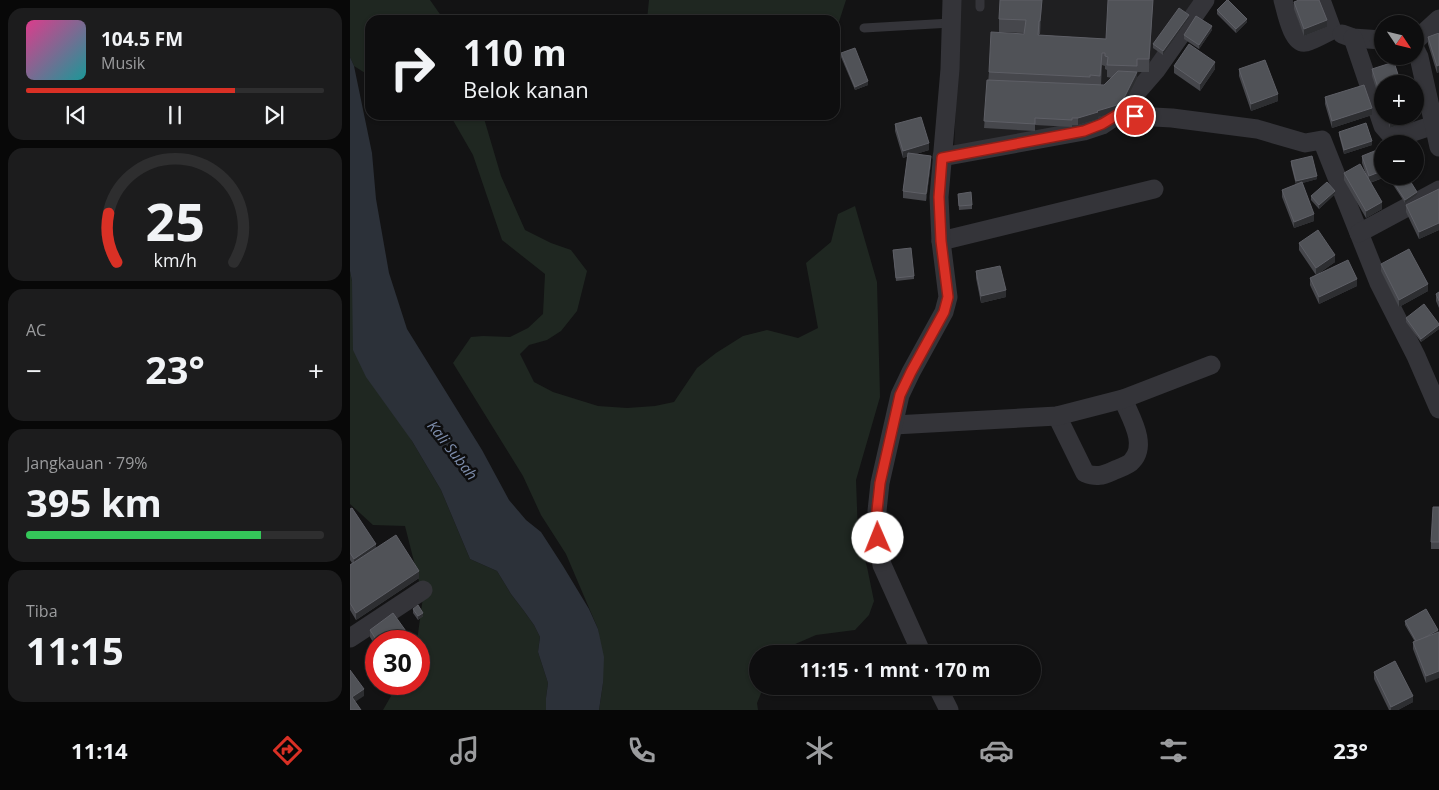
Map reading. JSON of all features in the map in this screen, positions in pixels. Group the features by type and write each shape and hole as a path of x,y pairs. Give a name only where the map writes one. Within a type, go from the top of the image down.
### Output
{"street":[{"path":"918,645 882,565 877,511 880,483 900,395 944,312 948,297 941,241 939,197 950,69 952,0"},
{"path":"942,158 1084,131 1102,124 1117,115 1156,70 1204,0"},
{"path":"1283,0 1294,36 1300,42 1305,43 1332,30 1353,38 1374,39"},
{"path":"1322,0 1332,30"},
{"path":"1424,33 1439,19"},
{"path":"1353,38 1386,130 1390,134 1404,135 1434,125"},
{"path":"1421,65 1439,147"},
{"path":"1117,115 1172,118 1257,129 1305,143 1322,140 1379,283 1416,356 1439,409"},
{"path":"941,241 1154,189"},
{"path":"1359,233 1439,190"},
{"path":"894,425 1057,416 1123,399 1211,365"},
{"path":"1057,416 1085,473 1094,476 1104,475 1132,462 1138,451 1138,435 1123,399"},
{"path":"350,638 423,590"},
{"path":"942,695 949,710"}],"lane":[{"path":"864,28 951,24"}],"shaded area":[{"path":"350,0 430,0 440,15 365,15 365,73 354,66 350,57"},
{"path":"649,0 846,0 840,19 840,15 648,15"},
{"path":"960,0 1202,0 1151,73 1098,118 954,150"},
{"path":"453,120 484,120 501,176 525,230 551,243 571,250 587,271 577,311 561,331 547,340 529,345 520,354 534,382 553,392 598,406 627,408 655,406 674,402 697,368 743,336 767,330 798,338 818,328 806,263 831,242 838,214 855,206 877,282 880,397 856,480 858,535 874,601 869,615 855,630 816,635 793,645 749,645 749,695 760,695 757,703 758,710 599,710 603,683 598,629 566,554 541,515 523,476 453,363 471,337 510,337 528,328 543,314 545,274 502,240 473,155"},
{"path":"350,271 352,281 412,441 441,490 470,559 497,571 534,625 540,637 538,652 548,683 546,710 383,710 392,695 430,695 430,630 418,630 423,597 405,526 373,525 350,504"}],"water":[{"name":"Kali Subah","path":"350,57 354,66 372,153 376,199 389,273 407,329 482,450 509,500 526,520 541,532 589,609 598,629 604,657 599,710 546,710 548,683 538,652 540,637 534,625 497,571 470,559 441,490 412,441 366,377 353,350 352,281 350,271"}],"building":[{"path":"1000,0 1042,0 1038,35 1106,39 1108,0 1153,0 1149,59 1137,59 1137,66 1107,65 1108,57 1105,56 1105,53 1102,53 1100,76 1090,75 1090,77 989,72 991,32 1024,34 1026,20 999,19"},
{"path":"1227,0 1247,19 1236,29 1217,10"},
{"path":"1299,0 1319,0 1327,20 1304,29 1294,2"},
{"path":"1179,8 1189,15 1163,51 1153,44"},
{"path":"1196,16 1212,26 1199,45 1184,35"},
{"path":"1439,33 1439,65 1437,66 1428,37"},
{"path":"1189,44 1215,62 1200,84 1174,66"},
{"path":"855,48 868,81 855,87 841,53"},
{"path":"1265,60 1278,94 1251,104 1239,69"},
{"path":"1385,65 1395,65 1398,75 1374,75 1372,69"},
{"path":"1118,71 1137,72 1124,98 1117,105 1078,118 1072,118 1072,120 1035,118 1035,124 984,121 987,80 1104,85"},
{"path":"1364,85 1372,108 1332,121 1325,97"},
{"path":"921,117 929,143 903,151 895,124"},
{"path":"1366,123 1372,141 1344,150 1339,132"},
{"path":"1374,151 1374,174 1369,176 1362,156"},
{"path":"908,153 931,156 926,194 903,191"},
{"path":"1312,156 1317,176 1296,181 1291,161"},
{"path":"1360,164 1382,202 1366,211 1344,173"},
{"path":"1302,182 1314,214 1294,222 1282,190"},
{"path":"1327,182 1335,191 1319,205 1311,196"},
{"path":"1395,185 1413,185 1417,192 1405,200"},
{"path":"1439,189 1439,223 1419,232 1406,205"},
{"path":"971,192 972,205 959,206 958,194"},
{"path":"1318,230 1335,255 1316,268 1299,243"},
{"path":"911,248 914,276 896,278 893,250"},
{"path":"1409,249 1428,284 1399,300 1381,264"},
{"path":"1348,260 1357,279 1319,297 1310,278"},
{"path":"1000,266 1006,290 981,296 976,271"},
{"path":"1424,304 1439,325 1421,339 1406,318"},
{"path":"1433,507 1439,507 1439,542 1431,542"},
{"path":"352,508 376,544 354,559 350,553 350,509"},
{"path":"396,535 419,571 356,613 350,603 350,565"},
{"path":"418,605 423,613 418,616 413,609"},
{"path":"1426,609 1438,630 1416,641 1405,621"},
{"path":"393,613 405,630 370,630"},
{"path":"1439,632 1439,671 1426,676 1413,642"},
{"path":"1395,661 1413,696 1391,707 1374,672"},
{"path":"350,670 364,689 352,697 361,710 350,710"}],"route":[{"path":"878,538 877,511 880,483 900,395 944,312 948,297 941,241 939,197 942,158 1084,131 1102,124 1117,115 1135,116"}]}
